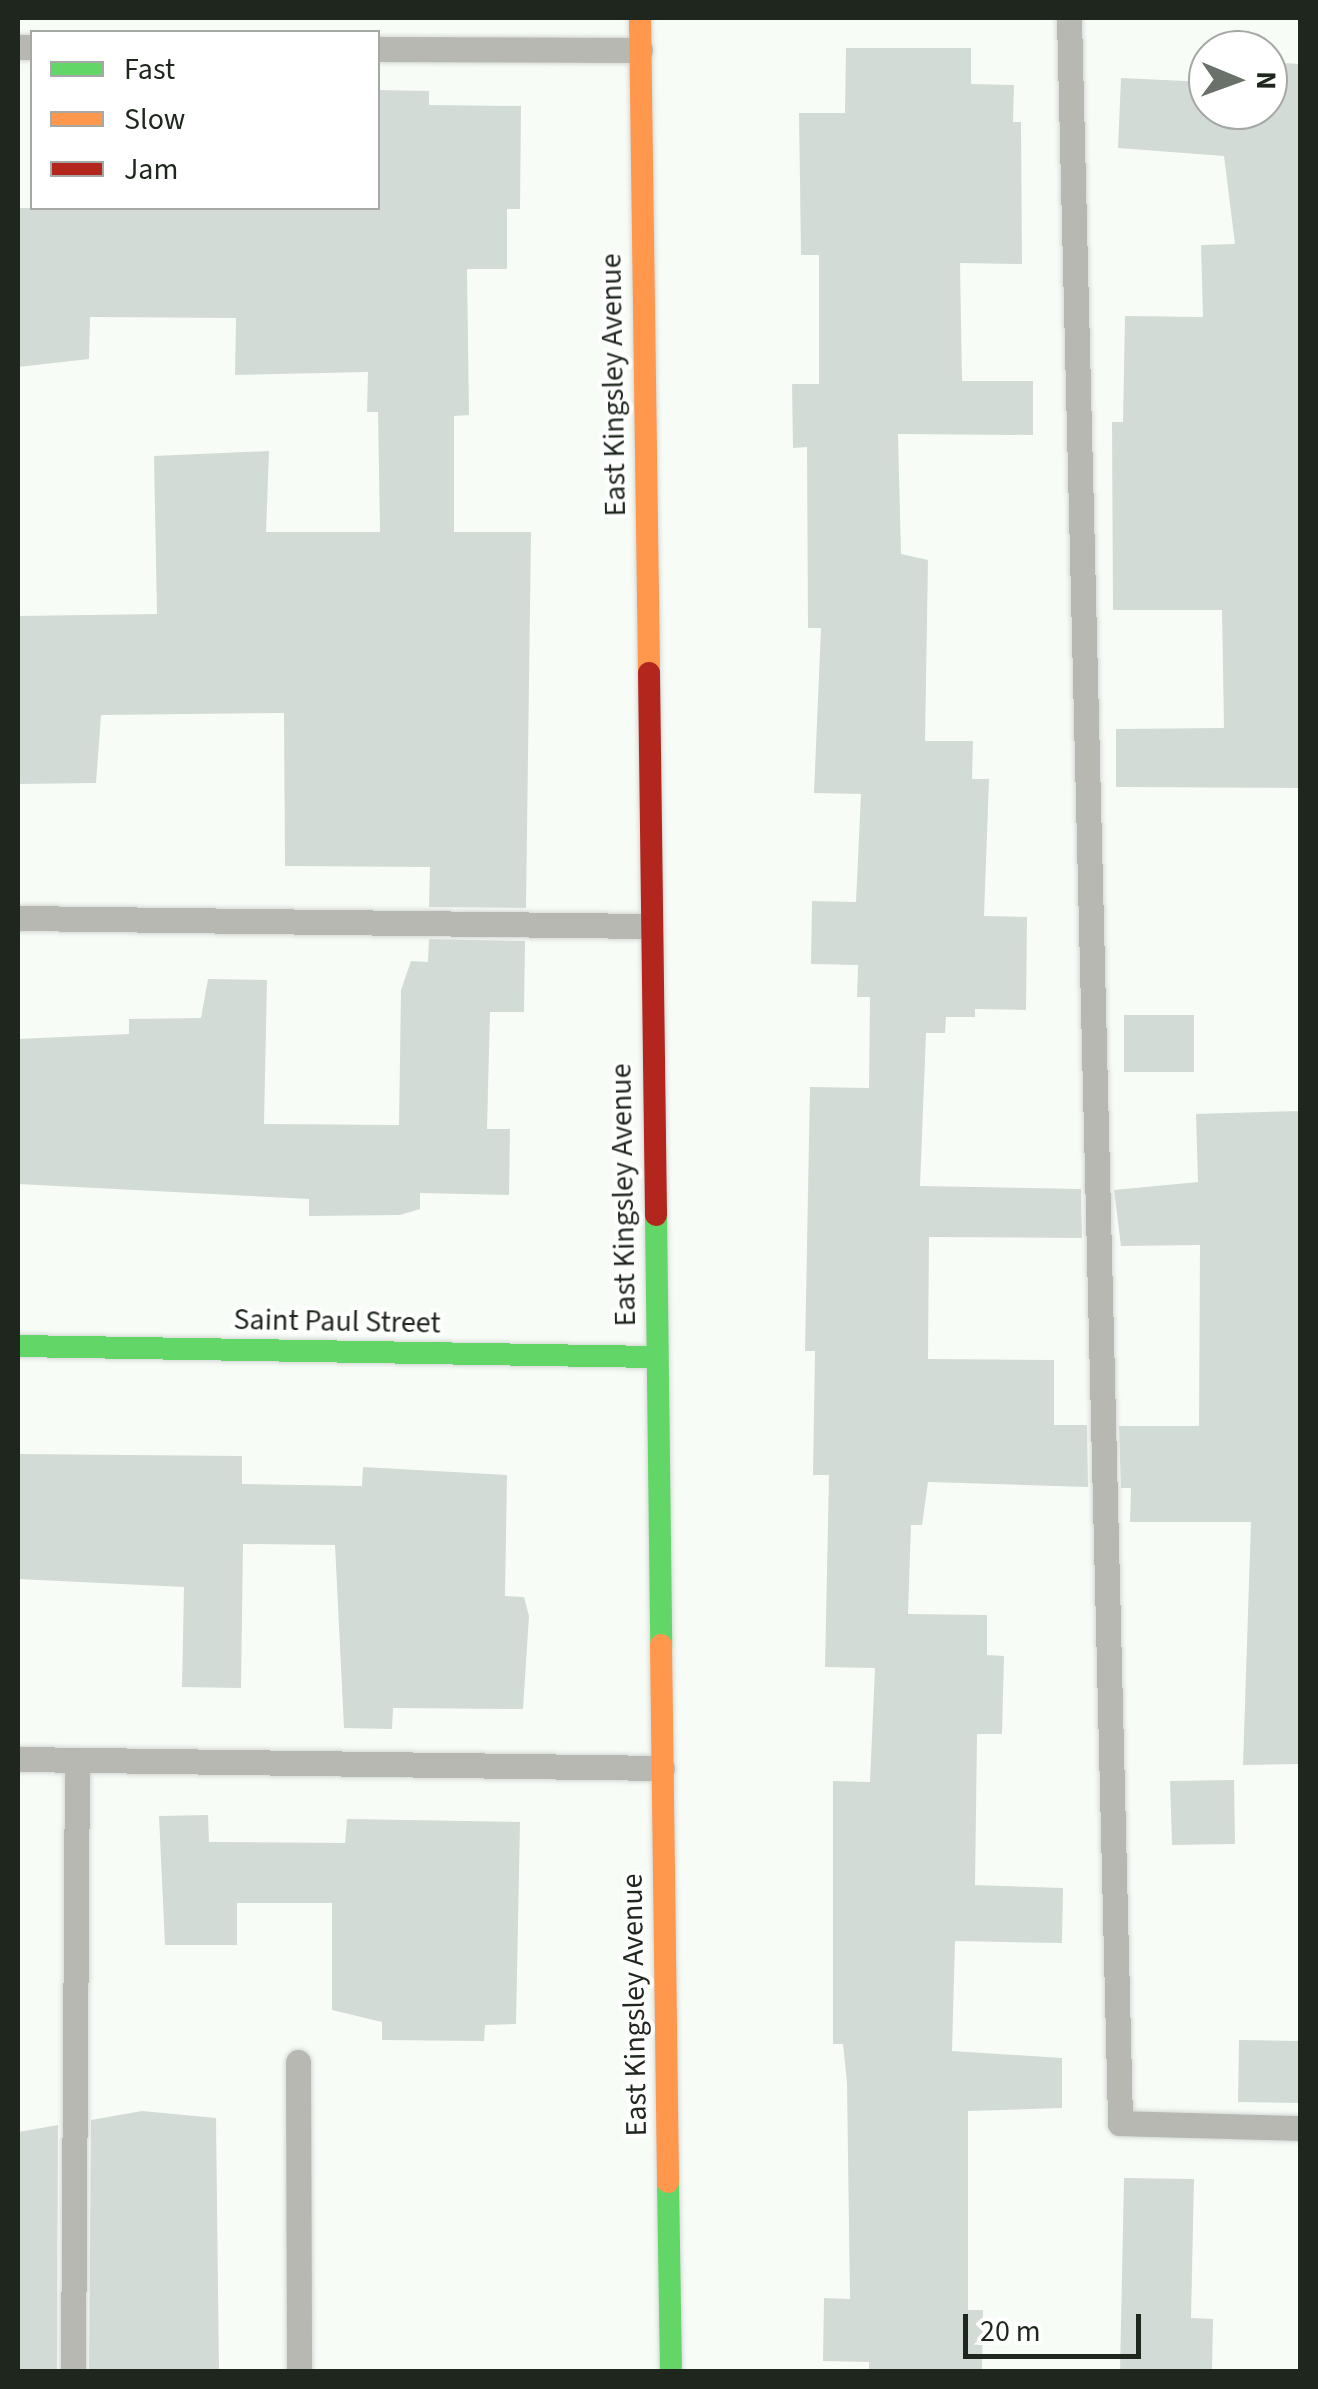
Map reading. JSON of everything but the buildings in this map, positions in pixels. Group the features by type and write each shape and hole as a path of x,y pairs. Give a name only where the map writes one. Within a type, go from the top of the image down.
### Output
{"street":[{"name":"East Kingsley Avenue","path":"640,18 671,2372"},
{"name":"Saint Paul Street","path":"18,1346 656,1357"}],"lane":[{"path":"1069,18 1120,2123 1300,2128"},
{"path":"380,49 640,50"},
{"path":"18,918 650,926"},
{"path":"18,1759 662,1768"},
{"path":"73,2372 77,1760"},
{"path":"298,2062 298,2372"}],"traffic: fast":[{"path":"656,1215 661,1645"},
{"path":"18,1346 656,1357"},
{"path":"668,2182 671,2372"}],"traffic: slow":[{"path":"640,18 649,673"},
{"path":"661,1645 668,2182"}],"traffic: jam":[{"path":"649,673 656,1215"}]}
